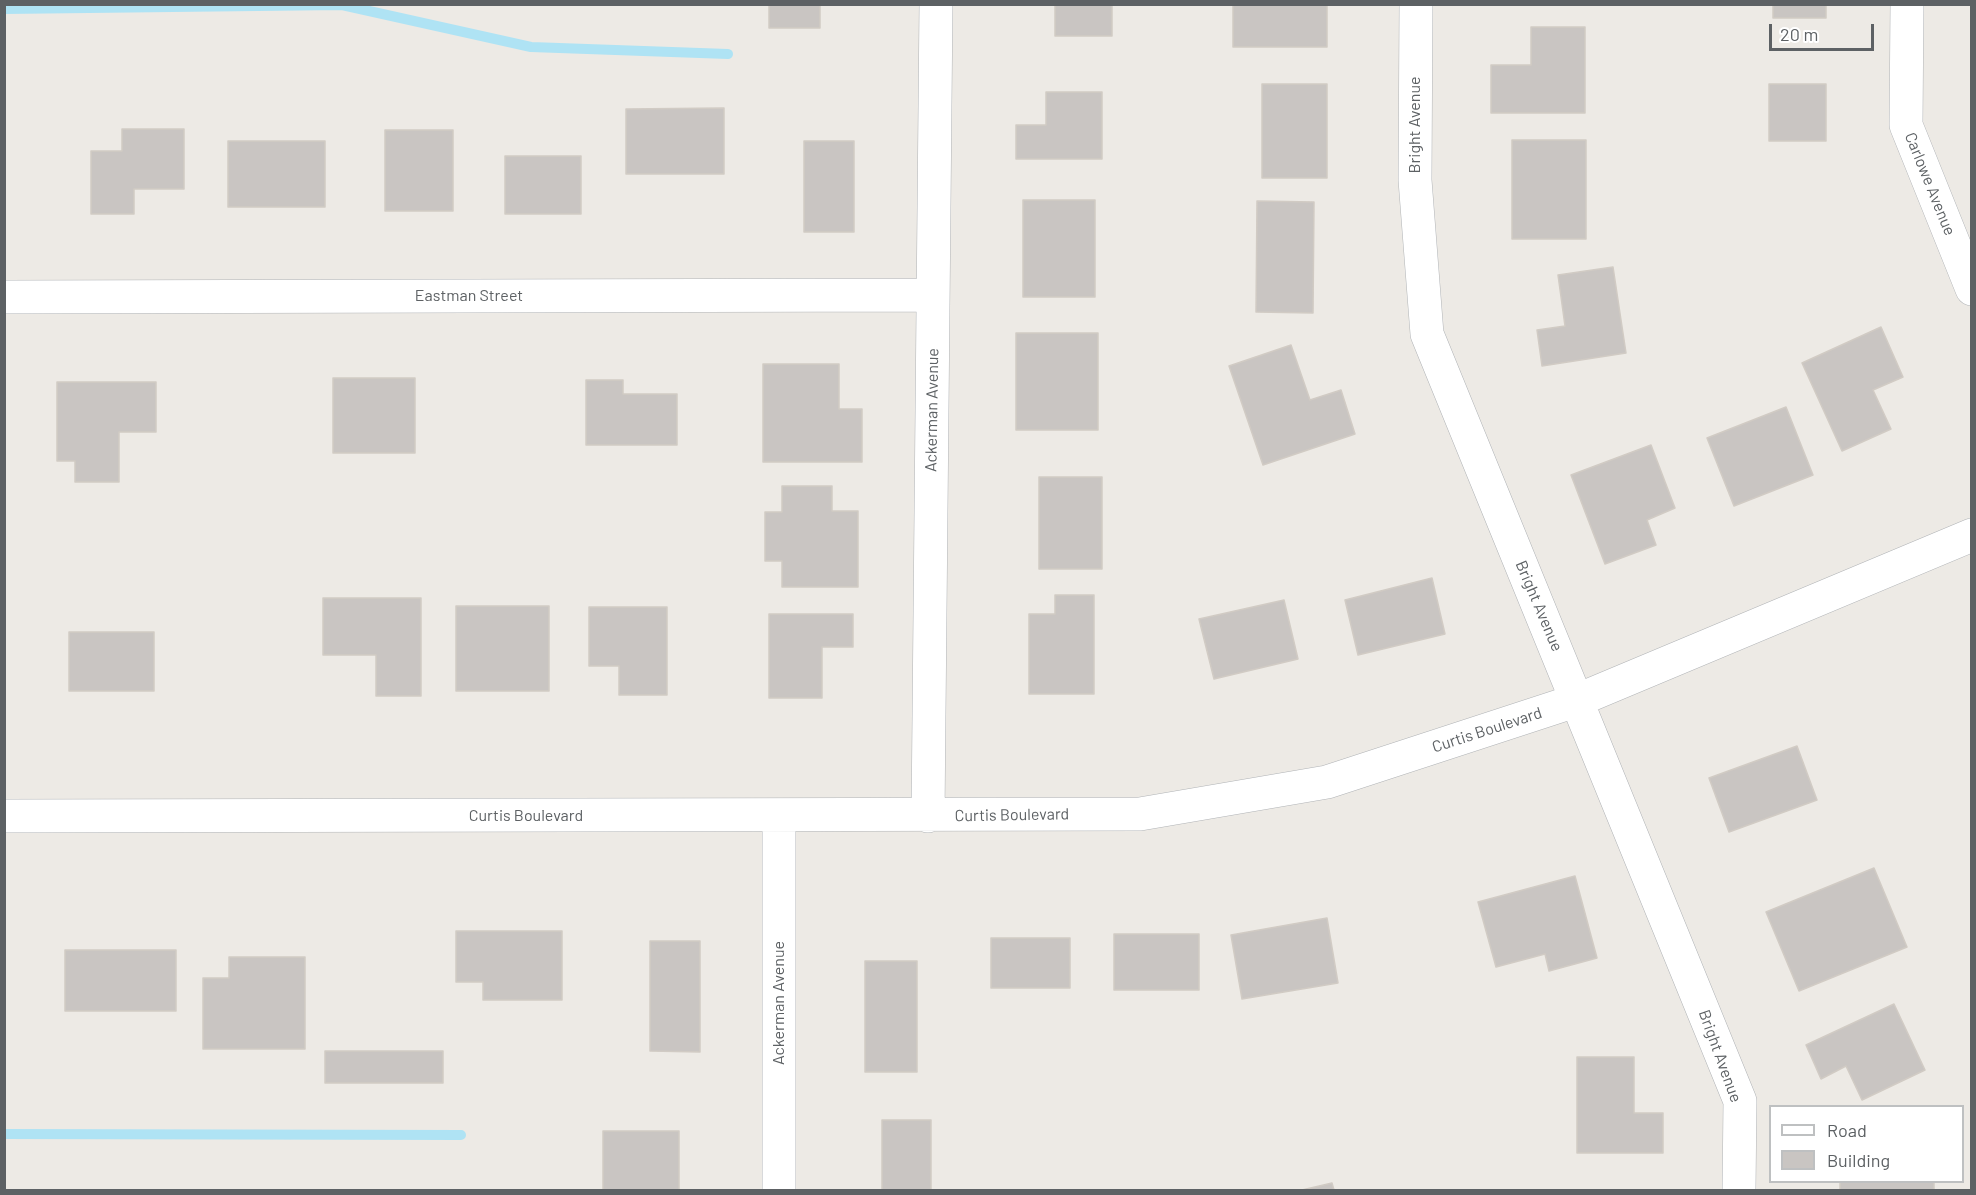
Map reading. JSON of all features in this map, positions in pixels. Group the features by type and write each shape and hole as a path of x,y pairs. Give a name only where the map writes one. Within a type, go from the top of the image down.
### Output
{"street":[{"name":"Ackerman Avenue","path":"928,816 936,4"},
{"name":"Bright Avenue","path":"1416,4 1415,180 1426,334 1578,700 1740,1101 1738,1191"},
{"name":"Carlowe Avenue","path":"1906,4 1906,124 1971,289"},
{"name":"Eastman Street","path":"4,297 933,295"},
{"name":"Curtis Boulevard","path":"4,816 1140,814 1327,782 1578,700 1971,535"},
{"name":"Ackerman Avenue","path":"778,1191 779,816"}],"building":[{"path":"769,4 820,4 820,28 769,28"},
{"path":"1055,4 1112,4 1112,36 1055,36"},
{"path":"1233,4 1327,4 1327,47 1233,47"},
{"path":"1773,4 1826,4 1826,18 1773,18"},
{"path":"1531,27 1585,27 1585,113 1491,113 1491,65 1531,65"},
{"path":"1262,84 1327,84 1327,178 1262,178"},
{"path":"1769,84 1826,84 1826,141 1769,141"},
{"path":"1046,92 1102,92 1102,159 1016,159 1016,125 1046,125"},
{"path":"724,108 724,174 626,174 626,109"},
{"path":"122,129 184,129 184,189 134,189 134,214 91,214 91,151 122,151"},
{"path":"385,130 453,130 453,211 385,211"},
{"path":"1512,140 1586,140 1586,239 1512,239"},
{"path":"228,141 325,141 325,207 228,207"},
{"path":"804,141 854,141 854,232 804,232"},
{"path":"505,156 581,156 581,214 505,214"},
{"path":"1023,200 1095,200 1095,297 1023,297"},
{"path":"1257,201 1314,202 1313,313 1256,312"},
{"path":"1613,267 1626,353 1542,366 1537,330 1565,326 1558,275"},
{"path":"1881,327 1903,377 1873,390 1891,429 1842,451 1802,363"},
{"path":"1016,333 1098,333 1098,430 1016,430"},
{"path":"1291,345 1310,400 1341,390 1355,434 1263,465 1229,366"},
{"path":"763,364 839,364 839,409 862,409 862,462 763,462"},
{"path":"333,378 415,378 415,453 333,453"},
{"path":"586,380 623,380 623,394 677,394 677,445 586,445"},
{"path":"57,382 156,382 156,432 119,432 119,482 75,482 75,461 57,461"},
{"path":"1786,407 1813,475 1734,506 1707,438"},
{"path":"1651,445 1675,508 1647,520 1656,545 1605,564 1571,475"},
{"path":"1039,477 1102,477 1102,569 1039,569"},
{"path":"782,486 832,486 832,511 858,511 858,587 782,587 782,561 765,561 765,512 782,512"},
{"path":"1432,578 1445,634 1358,655 1345,600"},
{"path":"1055,595 1094,595 1094,694 1029,694 1029,614 1055,614"},
{"path":"323,598 421,598 421,696 376,696 376,655 323,655"},
{"path":"1284,600 1298,659 1214,679 1199,619"},
{"path":"456,606 549,606 549,691 456,691"},
{"path":"589,607 667,607 667,695 619,695 619,666 589,666"},
{"path":"769,614 853,614 853,647 822,647 822,698 769,698"},
{"path":"69,632 154,632 154,691 69,691"},
{"path":"1797,746 1817,800 1729,832 1709,778"},
{"path":"1874,868 1907,947 1799,991 1766,912"},
{"path":"1575,876 1597,958 1549,971 1545,954 1496,967 1478,902"},
{"path":"1327,918 1338,983 1242,999 1231,935"},
{"path":"456,931 562,931 562,1000 483,1000 483,982 456,982"},
{"path":"1114,934 1199,934 1199,990 1114,990"},
{"path":"991,938 1070,938 1070,988 991,988"},
{"path":"650,941 700,941 700,1052 650,1051"},
{"path":"65,950 176,950 176,1011 65,1011"},
{"path":"229,957 305,957 305,1049 203,1049 203,978 229,978"},
{"path":"865,961 917,961 917,1072 865,1072"},
{"path":"1894,1004 1925,1070 1862,1100 1846,1066 1821,1079 1806,1045"},
{"path":"325,1051 443,1051 443,1083 325,1083"},
{"path":"1577,1057 1634,1057 1634,1113 1663,1113 1663,1153 1577,1153"},
{"path":"882,1120 931,1120 931,1190 882,1190"},
{"path":"603,1131 679,1131 679,1190 603,1190"},
{"path":"1332,1183 1334,1190 1302,1190"},
{"path":"1840,1183 1934,1183 1934,1190 1840,1190"}],"waterway":[{"path":"4,9 342,5 531,47 728,54"},
{"path":"4,1134 461,1135"}]}
